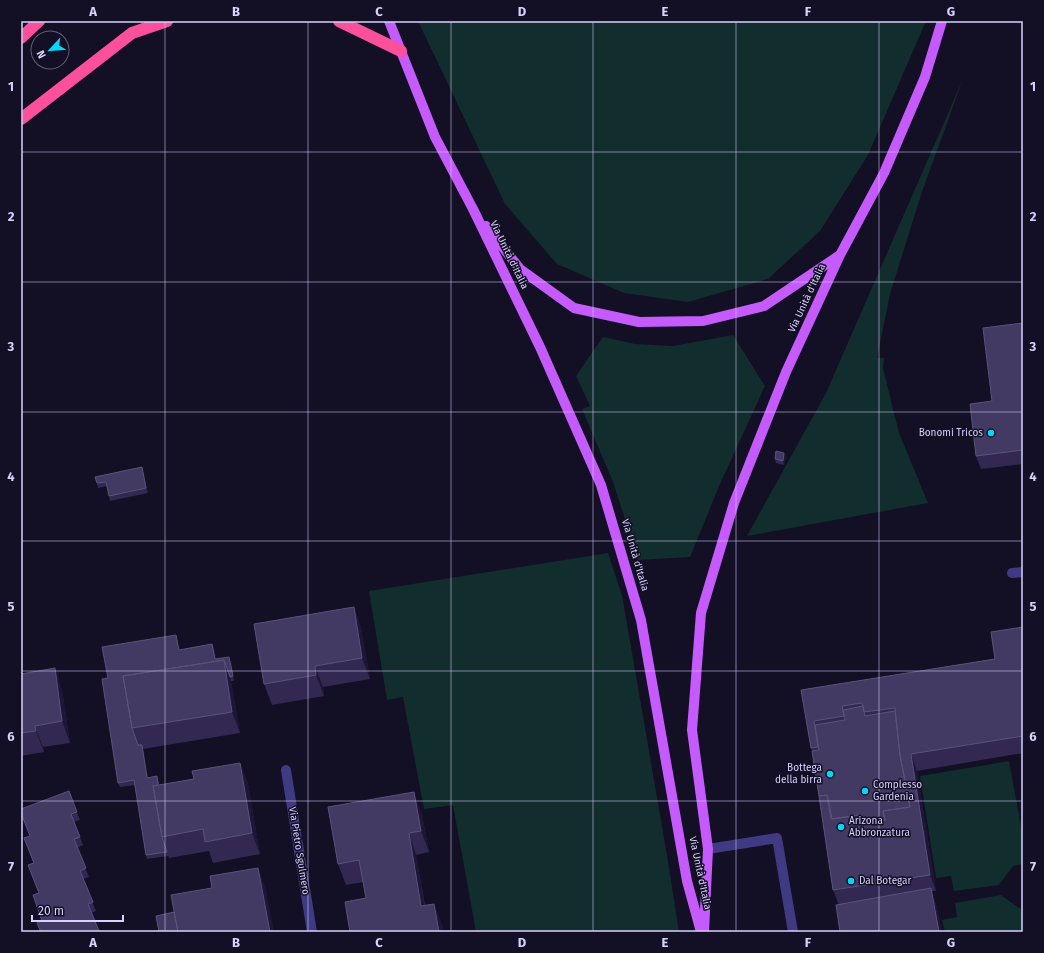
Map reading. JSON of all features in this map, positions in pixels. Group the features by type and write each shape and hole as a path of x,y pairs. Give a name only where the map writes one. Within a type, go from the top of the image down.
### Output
{"highway":[{"path":"21,38 39,21"},
{"path":"21,119 132,33 167,21"},
{"path":"339,21 401,51"}],"main road":[{"name":"Via Unità d'Italia","path":"389,21 435,137 473,209 540,347 601,485 641,620 687,881 702,932"},
{"name":"Via Unità d'Italia","path":"702,932 708,849 692,730 701,613 734,503 786,372 840,256 884,173 925,77 942,21"},
{"name":"Via Unità d'Italia","path":"473,209 520,269 574,308 639,322 703,321 764,306 840,256"}],"street":[{"path":"1012,573 1023,572"},
{"name":"Via Pietro Sgulmero","path":"286,770 312,932"},
{"path":"708,849 777,838 793,932"}],"green space":[{"path":"418,21 926,21 868,155 820,231 768,279 688,302 624,293 557,264 505,204"},
{"path":"963,79 922,192 890,294 877,358 884,358 883,368 899,433 928,503 747,536 826,393"},
{"path":"733,335 765,386 720,484 690,557 638,560 613,482 582,409 590,406 576,376 603,337 635,344 673,346"},
{"path":"608,553 622,595 679,932 476,932 453,805 424,809 403,697 387,700 369,591"},
{"path":"1009,761 1023,837 1023,864 1013,866 999,885 954,891 951,876 936,878 920,776"},
{"path":"1001,895 1022,910 1023,932 945,932 942,920 957,917 955,903"}],"building":[{"path":"1023,323 1023,450 976,456 970,404 992,401 983,328"},
{"path":"776,451 784,453 783,461 775,459"},
{"path":"142,467 146,488 109,496 106,482 97,483 95,477"},
{"path":"354,607 362,658 315,666 316,675 264,684 254,624"},
{"path":"1023,627 1023,736 911,754 930,875 833,890 819,796 827,795 831,819 859,815 860,824 885,820 883,811 910,807 900,755 895,708 864,712 862,703 842,706 844,716 814,721 818,747 811,748 801,690 995,659 991,632"},
{"path":"176,635 179,650 212,644 215,659 229,657 233,676 230,677 224,660 123,676 132,728 138,745 142,745 147,778 157,776 158,785 153,786 162,837 167,852 146,855 134,780 118,783 102,679 108,678 102,647"},
{"path":"224,660 232,712 132,728 123,676"},
{"path":"55,668 62,721 35,726 36,731 21,733 21,674"},
{"name":"Complesso Gardenia","path":"863,706 865,716 895,711 900,755 910,807 883,811 885,820 861,824 859,815 832,819 827,795 819,796 812,751 819,750 815,725 845,720 843,710"},
{"path":"240,763 252,833 205,842 203,829 162,837 153,786 194,779 192,771"},
{"path":"69,791 77,812 71,814 80,837 74,839 86,868 80,871 93,902 88,904 99,931 41,932 37,923 42,921 33,895 39,893 28,865 34,863 24,838 30,836 21,813 21,809"},
{"path":"414,792 421,831 409,833 421,906 434,904 439,932 350,932 345,902 366,898 359,860 338,864 328,807"},
{"path":"258,868 270,932 178,932 171,895 212,888 210,876"},
{"path":"931,888 939,932 840,932 836,905"},
{"path":"174,912 178,932 159,932 156,916"}],"place":[{"name":"Bonomi Tricos","path":"991,433"},
{"name":"Bottega della birra","path":"830,774"},
{"name":"Complesso Gardenia","path":"865,791"},
{"name":"Arizona Abbronzatura","path":"841,827"},
{"name":"Dal Botegar","path":"851,881"}]}
